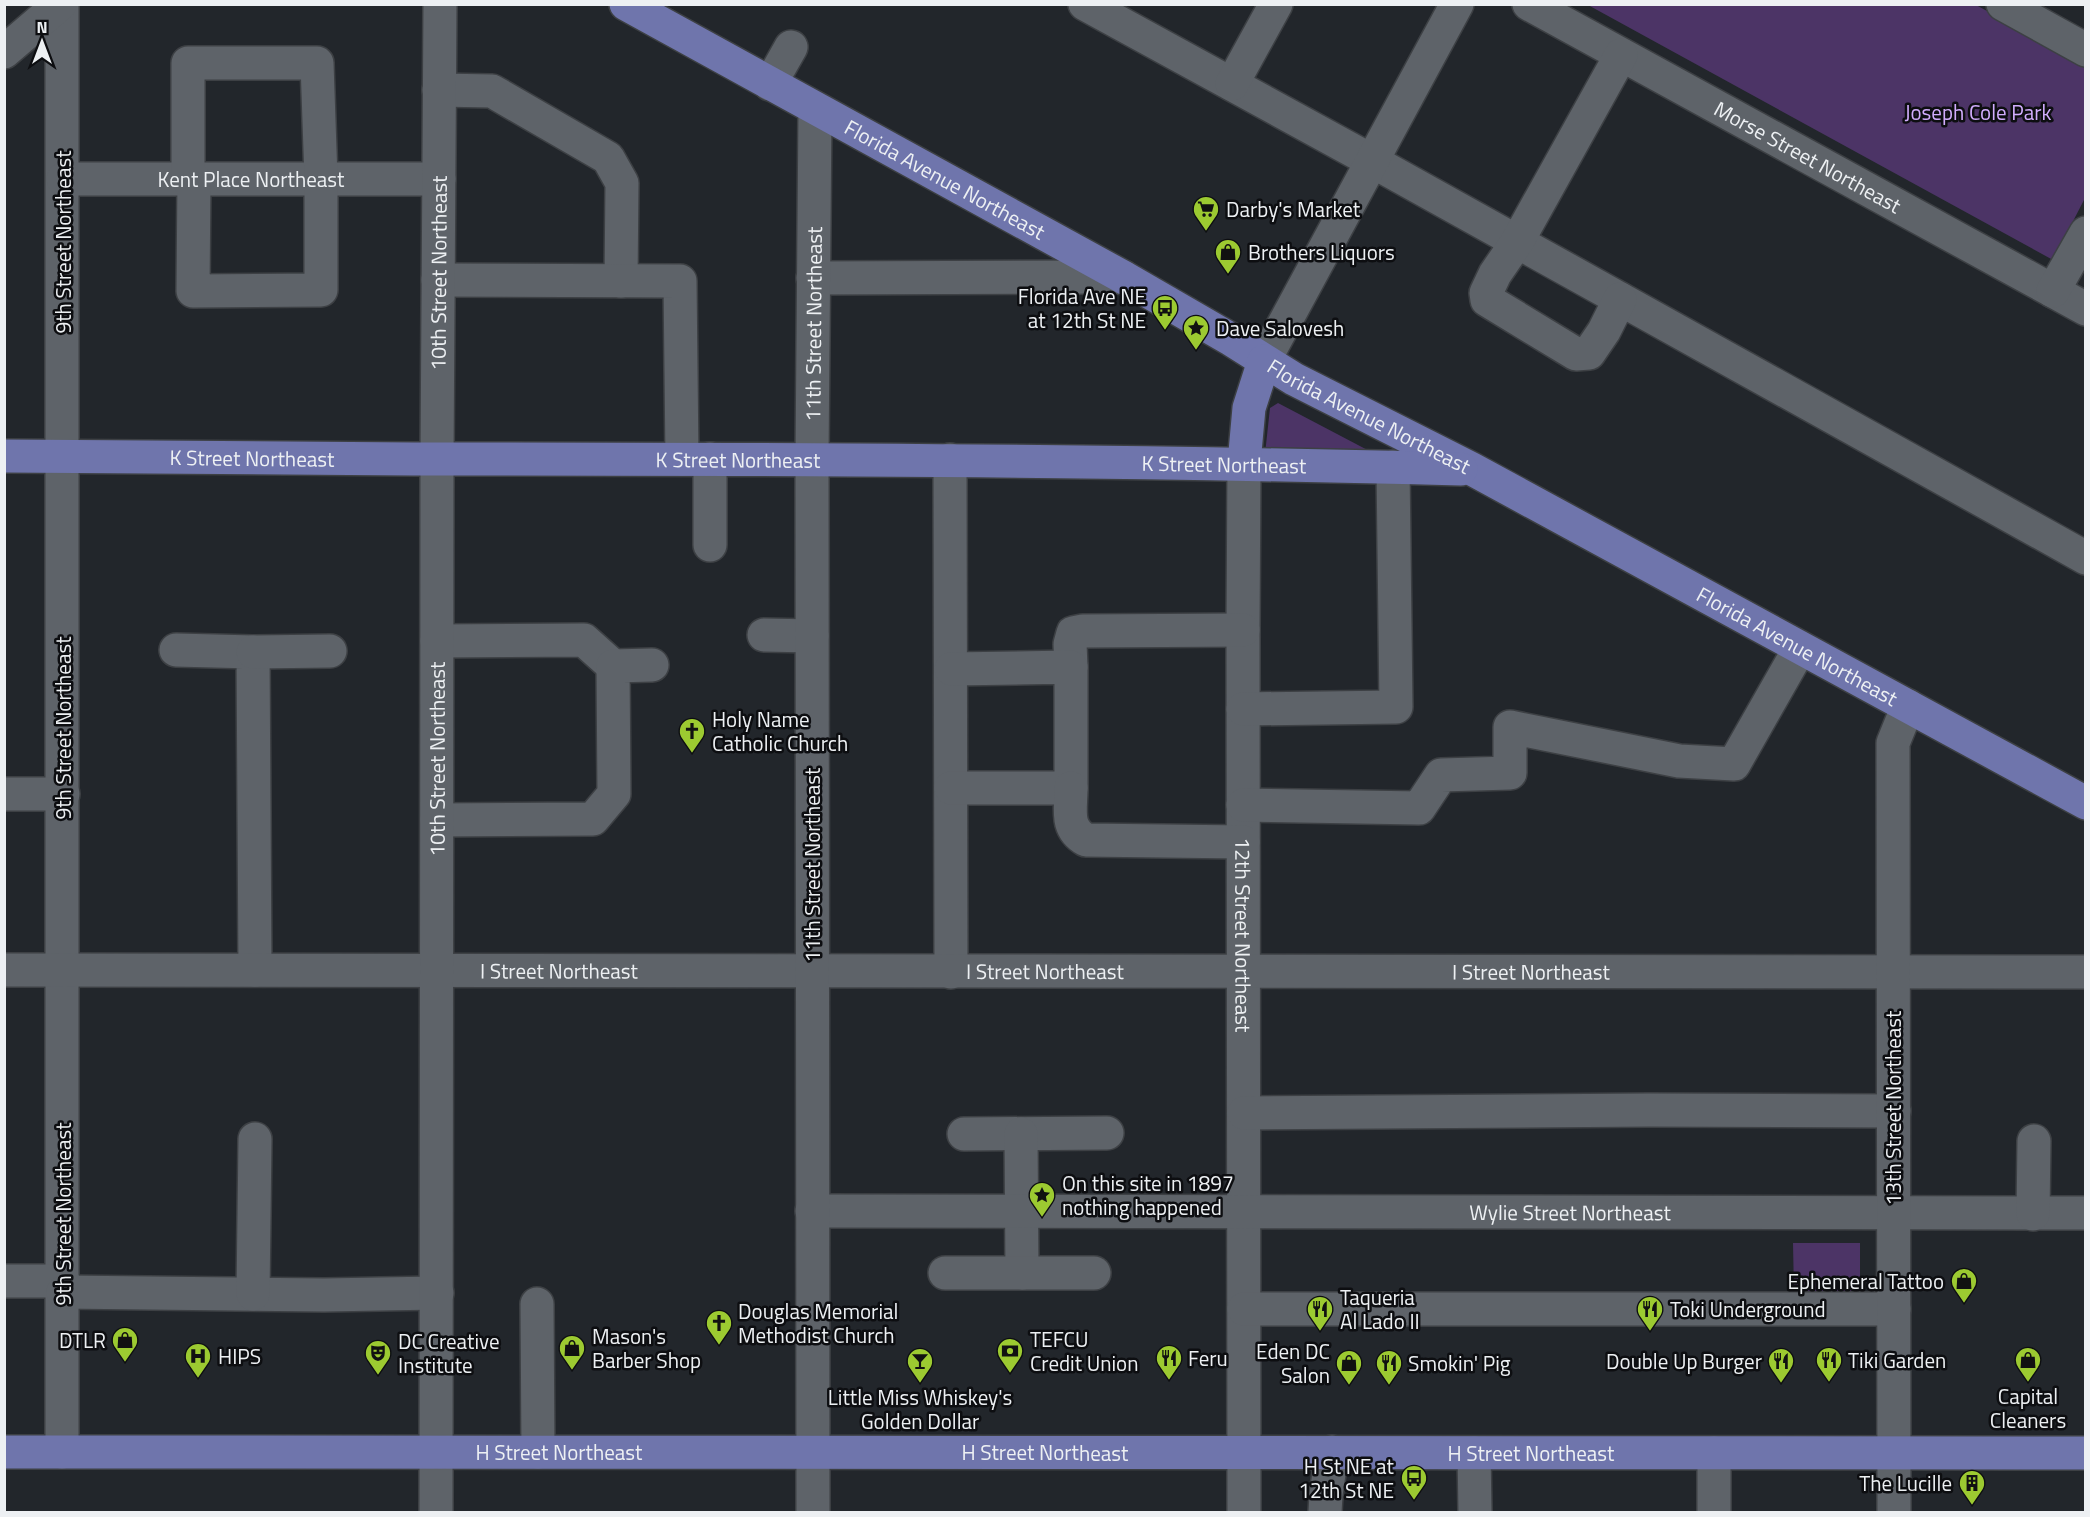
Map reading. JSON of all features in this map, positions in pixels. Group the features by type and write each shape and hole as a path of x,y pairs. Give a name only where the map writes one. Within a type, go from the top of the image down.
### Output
{"main road":[{"name":"Florida Avenue Northeast","path":"647,10 770,84 1123,277 1264,361 1333,399 1472,469 2085,803"},
{"name":"12th Street Northeast","path":"1244,464 1249,408 1264,361"},
{"name":"K Street Northeast","path":"4,456 950,460 1472,469"},
{"name":"H Street Northeast","path":"4,1452 2085,1453"}],"street":[{"path":"4,51 61,4"},
{"name":"9th Street Northeast","path":"61,4 63,1452"},
{"name":"10th Street Northeast","path":"436,1512 440,4"},
{"path":"1085,4 2085,558"},
{"path":"1232,84 1276,4"},
{"path":"1264,361 1457,4"},
{"name":"Morse Street Northeast","path":"1529,4 2085,309"},
{"path":"2003,4 2085,50"},
{"path":"770,84 791,47"},
{"path":"1620,299 1604,331 1589,353 1576,354 1487,300 1486,293 1495,274 1517,242 1621,55"},
{"path":"188,63 317,63 321,179 321,290 193,291 191,179 188,63"},
{"path":"439,90 492,91 608,158 622,183 621,281"},
{"name":"11th Street Northeast","path":"813,1512 812,459 815,109"},
{"name":"Kent Place Northeast","path":"63,179 439,179"},
{"path":"2053,291 2085,232"},
{"path":"813,278 1123,277"},
{"path":"438,280 680,281 696,459 710,545"},
{"path":"950,460 951,972"},
{"name":"12th Street Northeast","path":"1244,464 1244,1512"},
{"path":"1243,709 1396,707 1393,467"},
{"path":"1243,630 1083,631 1073,633 1070,644 1072,828 1076,835 1086,840 1243,842"},
{"path":"764,635 812,636"},
{"path":"437,641 584,640 613,666 652,665"},
{"path":"1243,806 1419,808 1441,775 1510,773 1510,727 1679,761 1734,764 1800,648"},
{"path":"176,650 330,651"},
{"path":"253,652 255,970"},
{"path":"437,820 593,819 614,794 613,666"},
{"path":"951,669 1071,667"},
{"name":"13th Street Northeast","path":"1894,1512 1893,743 1908,706"},
{"path":"951,788 1071,788"},
{"path":"4,794 63,794"},
{"name":"I Street Northeast","path":"4,970 2085,972"},
{"path":"1244,1113 1894,1111"},
{"path":"964,1134 1107,1133"},
{"path":"1020,1134 1022,1274"},
{"path":"253,1294 255,1139"},
{"path":"2033,1214 2034,1141"},
{"name":"Wylie Street Northeast","path":"812,1211 2085,1214"},
{"path":"945,1273 1094,1274"},
{"path":"4,1281 63,1287 253,1294 437,1293"},
{"path":"537,1304 538,1452"},
{"path":"1244,1309 1894,1309"},
{"path":"1325,1512 1332,1452"},
{"path":"1474,1453 1475,1512"},
{"path":"1714,1453 1714,1512"}],"green space":[{"name":"Joseph Cole Park","path":"1588,5 1976,5 2085,64 2085,198 2053,260"},
{"path":"1278,403 1377,455 1265,454 1270,408"},
{"path":"1793,1243 1860,1243 1860,1292 1794,1292"}],"place":[{"name":"Darby's Market","path":"1206,232"},
{"name":"Brothers Liquors","path":"1228,275"},
{"name":"Florida Ave NE at 12th St NE","path":"1165,331"},
{"name":"Dave Salovesh","path":"1196,351"},
{"name":"Holy Name Catholic Church","path":"692,754"},
{"name":"On this site in 1897 nothing happened","path":"1042,1218"},
{"name":"Ephemeral Tattoo","path":"1964,1304"},
{"name":"Taqueria Al Lado II","path":"1320,1332"},
{"name":"Toki Underground","path":"1650,1332"},
{"name":"Douglas Memorial Methodist Church","path":"719,1346"},
{"name":"DTLR","path":"125,1363"},
{"name":"Mason's Barber Shop","path":"572,1371"},
{"name":"TEFCU Credit Union","path":"1010,1374"},
{"name":"DC Creative Institute","path":"378,1376"},
{"name":"HIPS","path":"198,1379"},
{"name":"Feru","path":"1169,1381"},
{"name":"Tiki Garden","path":"1829,1383"},
{"name":"Capital Cleaners","path":"2028,1383"},
{"name":"Little Miss Whiskey's Golden Dollar","path":"920,1384"},
{"name":"Double Up Burger","path":"1781,1384"},
{"name":"Eden DC Salon","path":"1349,1386"},
{"name":"Smokin' Pig","path":"1389,1386"},
{"name":"H St NE at 12th St NE","path":"1414,1501"},
{"name":"The Lucille","path":"1972,1506"}]}
